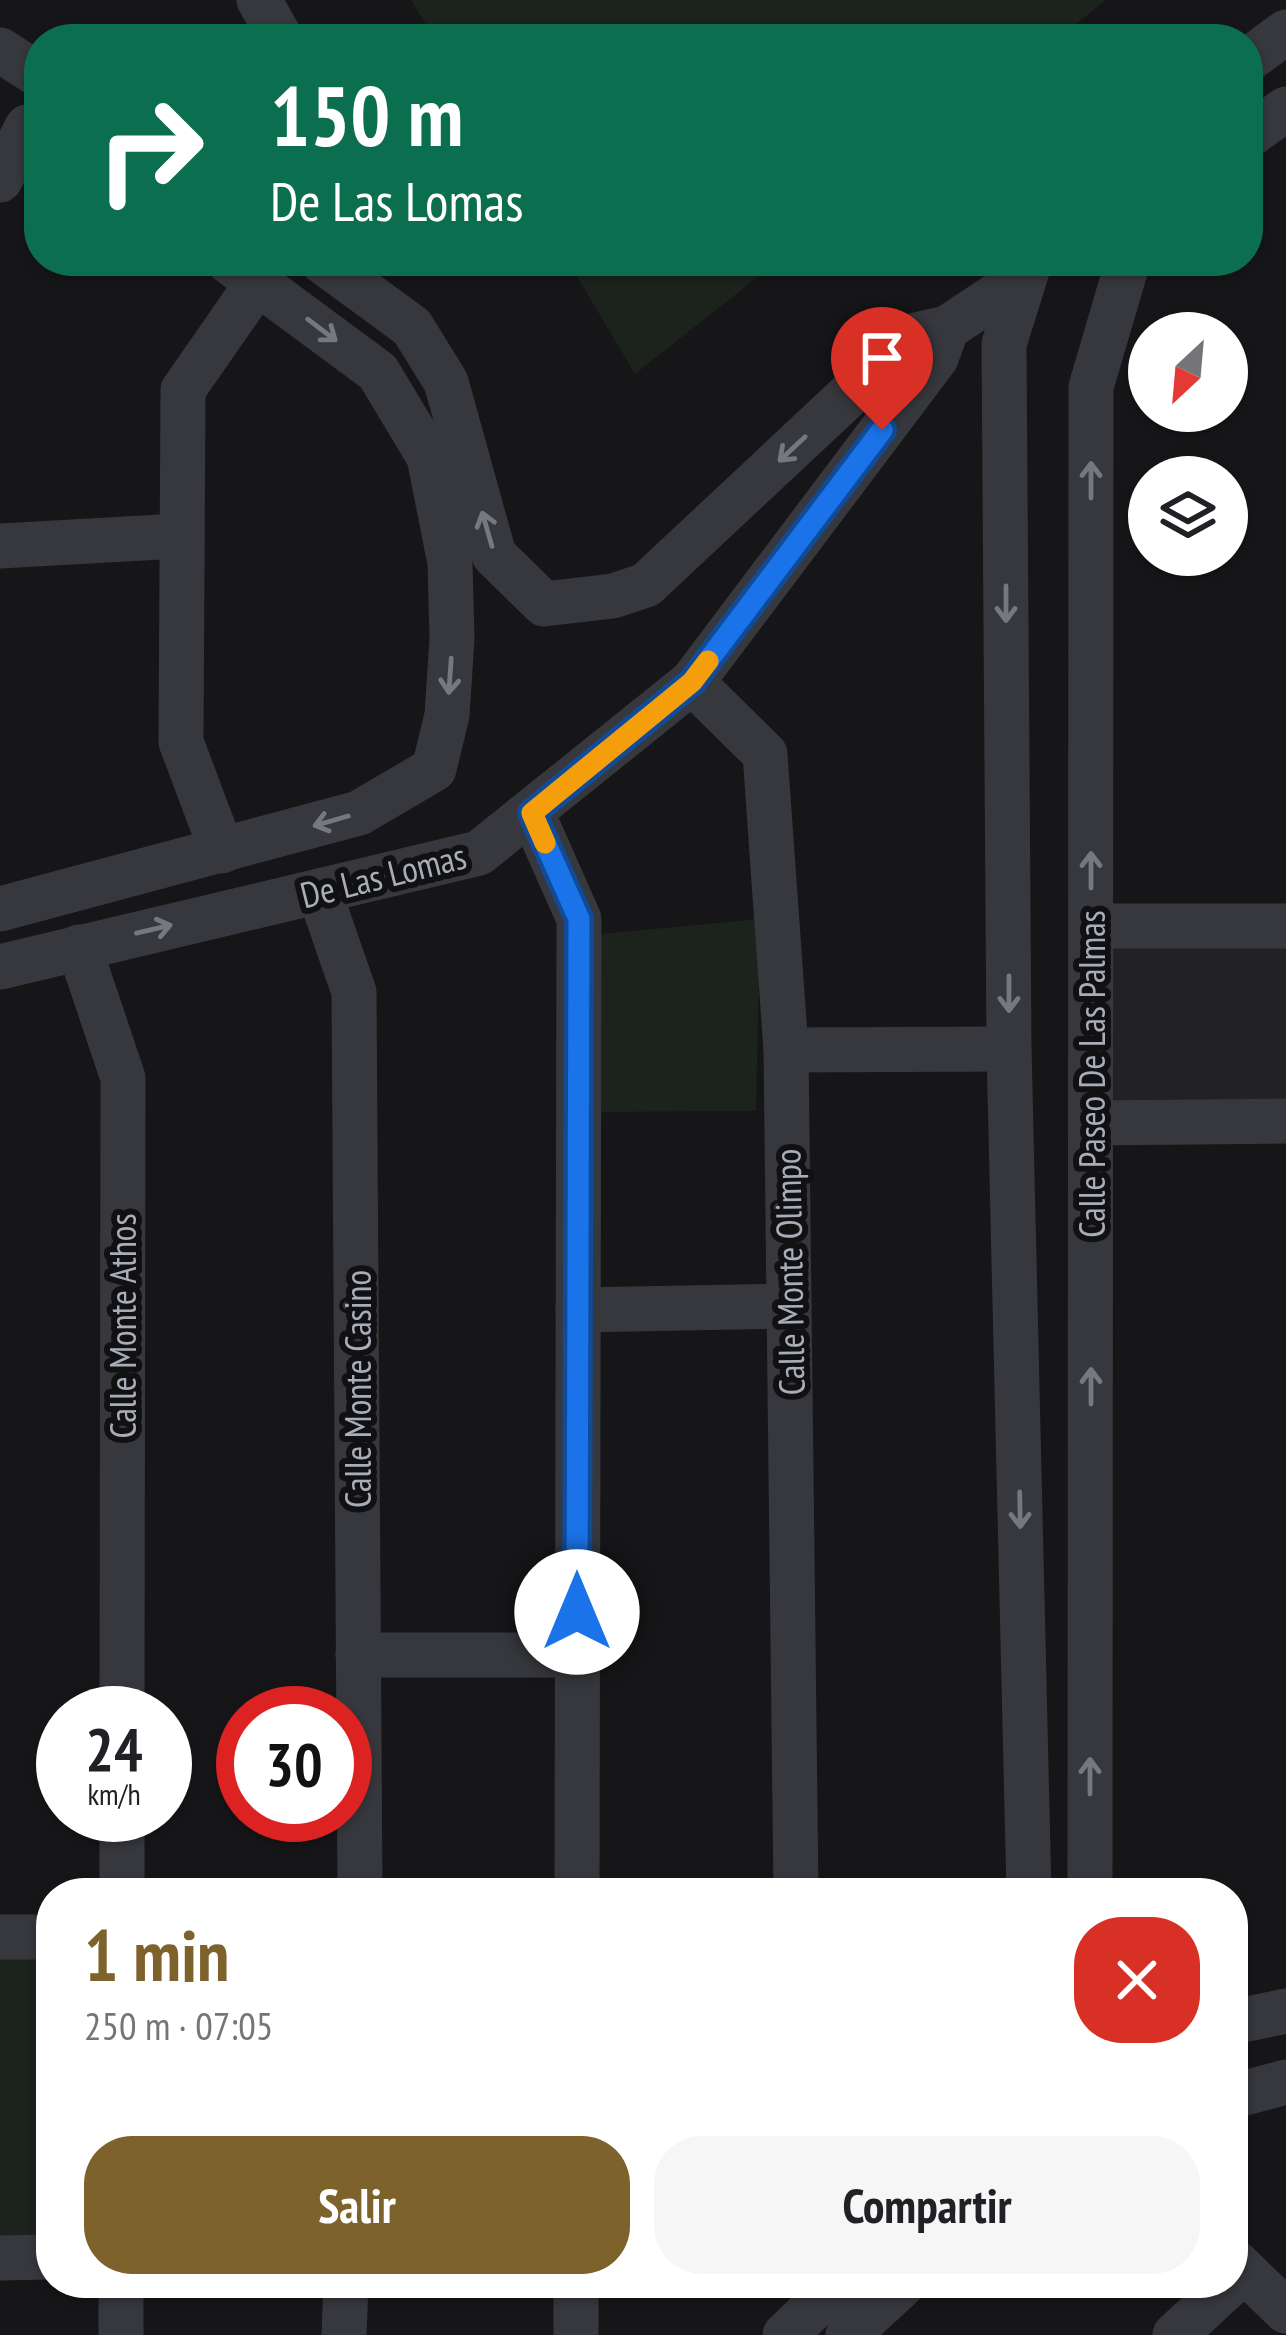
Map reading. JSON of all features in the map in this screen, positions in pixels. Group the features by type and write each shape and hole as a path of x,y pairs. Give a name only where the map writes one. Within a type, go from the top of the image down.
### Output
{"street":[{"path":"0,179 22,124"},
{"path":"222,851 181,742 183,390 240,276"},
{"name":"De Las Lomas","path":"3,899 222,851 359,812 434,769 447,715 452,639 450,563 429,457 377,372 250,276"},
{"path":"342,276 412,327 446,382 494,555 544,604 613,596 646,585 913,336 947,328"},
{"name":"De Las Lomas","path":"0,967 478,853 692,682 937,358 947,328 1018,276"},
{"path":"1024,276 1004,344 1009,1049 1029,1878"},
{"name":"Calle Paseo De Las Palmas","path":"1090,1878 1090,387 1123,276"},
{"path":"0,546 179,536"},
{"name":"Calle Monte Olimpo","path":"692,682 765,754 786,1050 796,1878"},
{"path":"532,813 579,919 577,1878"},
{"name":"Calle Monte Casino","path":"319,891 354,992 360,1878"},
{"path":"1091,926 1286,926"},
{"name":"Calle Monte Athos","path":"79,947 123,1078 122,1686"},
{"path":"786,1050 1009,1049"},
{"path":"1091,1123 1286,1121"},
{"path":"578,1310 789,1306"},
{"path":"358,1655 577,1655"},
{"path":"122,1842 122,1878"},
{"path":"0,1937 36,1937"},
{"path":"1248,2019 1286,2012"},
{"path":"1248,2092 1286,2082"},
{"path":"0,2258 36,2258"},
{"path":"1248,2283 1286,2311"},
{"path":"121,2298 121,2335"},
{"path":"344,2335 345,2298"},
{"path":"576,2298 576,2335"},
{"path":"785,2335 823,2298"},
{"path":"848,2335 888,2298"},
{"path":"1175,2335 1211,2298"}],"shaded area":[{"path":"411,0 1106,0 1076,24 426,24"},
{"path":"577,276 759,276 635,374"},
{"path":"760,919 756,1111 579,1112 579,936"},
{"path":"1286,940 1286,1114 1112,1117 1112,945"},
{"path":"0,1937 36,1937 36,2257 0,2257"}],"slow traffic":[{"path":"545,843 532,813 692,682 708,661"}],"route":[{"path":"577,1612 579,919 532,813 692,682 882,430"}]}
